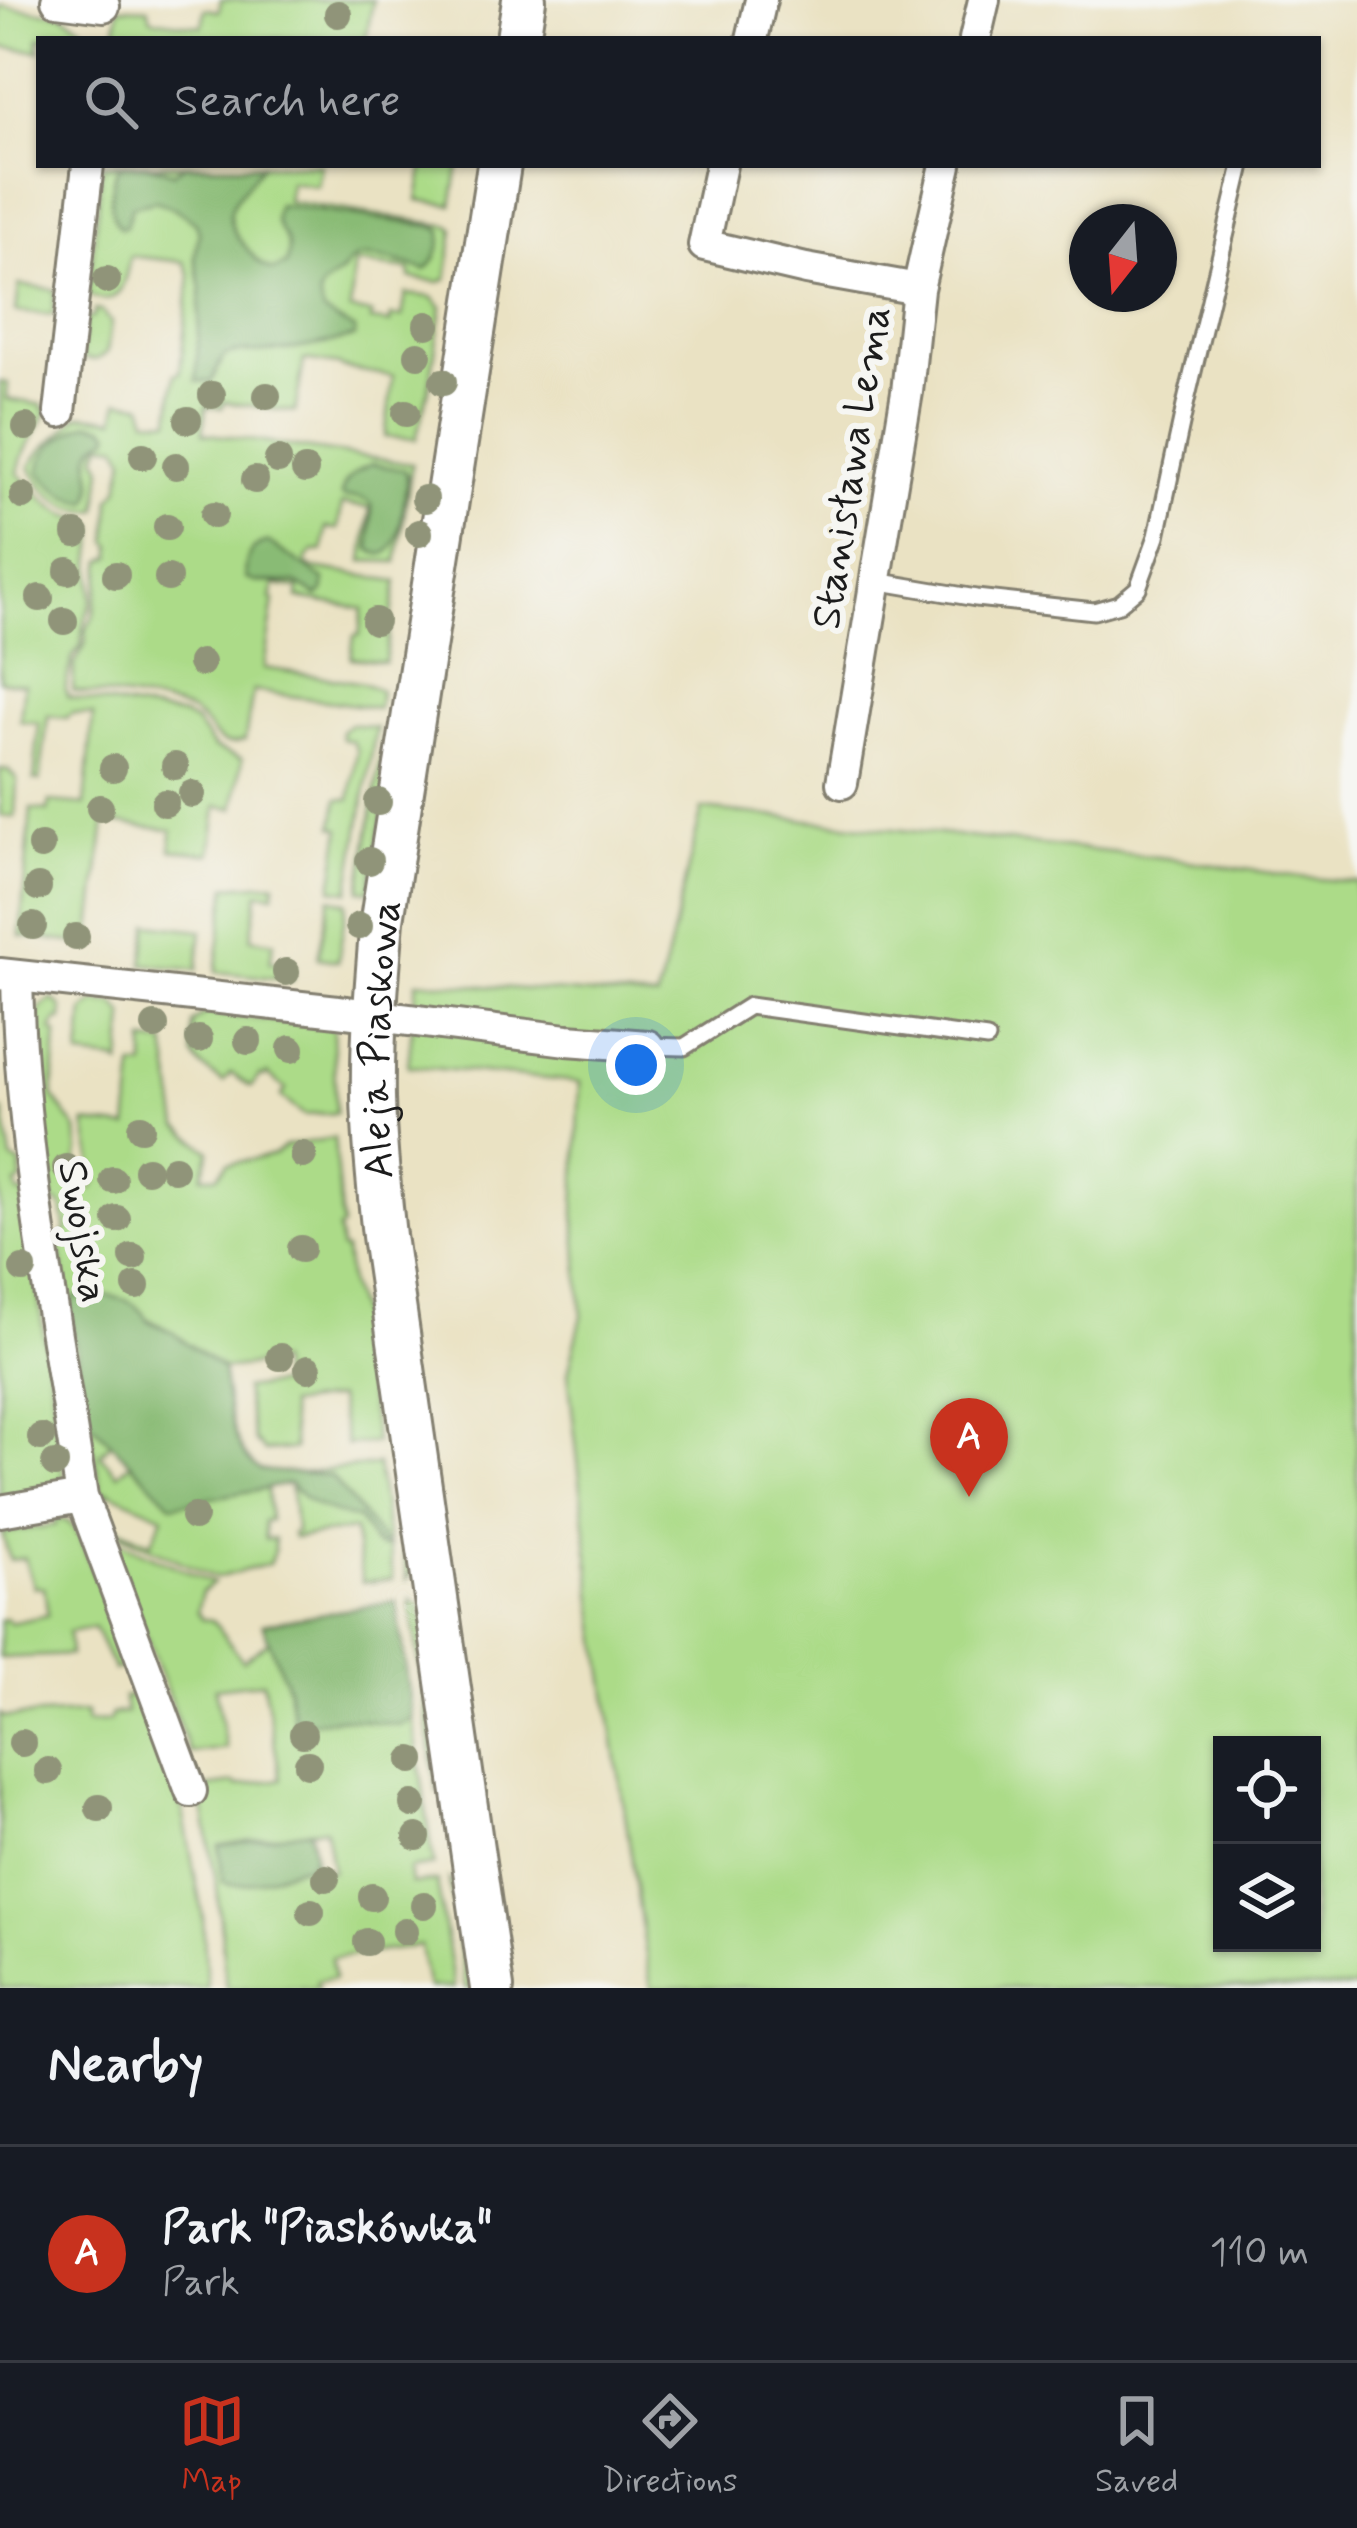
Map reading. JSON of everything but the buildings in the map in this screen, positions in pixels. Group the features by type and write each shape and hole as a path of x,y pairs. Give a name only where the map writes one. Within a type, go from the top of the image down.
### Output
{"street":[{"path":"57,0 105,3 102,36"},
{"path":"518,36 524,0"},
{"path":"753,36 761,0"},
{"path":"976,36 984,0"},
{"path":"60,412 88,168"},
{"name":"Aleja Piaskowa","path":"492,1988 384,1236 373,1093 382,920 499,168"},
{"path":"720,168 704,244 918,289"},
{"name":"Stanisława Lema","path":"842,783 907,392 918,289 945,168"},
{"path":"9,975 649,1046"},
{"name":"Swojska","path":"9,975 24,1112 82,1497 191,1791"},
{"path":"0,1511 82,1497"}],"lane":[{"path":"876,581 1094,611 1119,604 1138,588 1157,536 1241,168"},
{"path":"649,1046 684,1047 749,1006 987,1039"}],"green space":[{"path":"221,0 373,0 367,36 115,36 119,7 148,8 151,19 202,26 205,9 219,11"},
{"path":"0,6 62,14 82,26 85,36 36,36 36,51 0,47"},
{"path":"102,168 320,168 317,186 290,182 287,201 454,229 447,279 440,282 410,278 410,270 355,263 350,310 372,314 371,321 390,323 391,316 402,317 406,294 432,297 442,307 416,439 385,437 393,376 339,365 304,360 295,412 224,402 222,408 206,407 203,433 412,464 397,562 363,561 370,508 342,504 338,529 326,528 323,551 313,551 306,561 313,568 397,581 385,662 351,658 363,609 298,598 299,588 274,585 271,599 264,668 363,683 380,690 378,708 253,691 245,740 225,743 198,717 179,708 73,691 74,665 93,617 103,561 112,556 108,542 111,498 119,489 125,458 119,445 103,443 97,455 103,468 98,510 67,506 41,485 30,467 76,417 115,419 119,401 143,404 148,419 170,420 190,275 184,262 130,256 120,291 107,299 88,295"},
{"path":"119,168 158,168 173,173 180,168 260,168 233,204 231,223 254,258 274,270 286,265 288,253 276,222 278,205 438,227 440,247 425,270 362,257 322,288 323,312 355,330 355,337 287,350 229,354 211,382 196,381 201,288 195,257 196,223 156,201 132,206 121,228 113,215"},
{"path":"423,168 458,168 452,205 418,200"},
{"path":"19,285 55,290 53,315 16,312"},
{"path":"95,310 111,322 107,352 89,360 81,358 85,319 94,317"},
{"path":"0,382 8,383 7,399 48,410 18,473 52,506 94,524 96,530 92,600 81,646 72,658 65,690 68,697 183,716 195,722 214,748 242,759 234,808 217,806 211,854 171,850 172,830 105,822 90,944 20,936 31,809 48,811 50,802 85,805 93,715 48,716 40,781 34,780 39,723 20,721 24,684 0,681"},
{"path":"89,423 104,426 110,436 92,451 88,502 67,495 40,473 49,449"},
{"path":"372,464 405,470 407,476 395,542 381,554 370,549 372,505 341,495 352,475"},
{"path":"268,542 325,580 323,593 317,596 296,583 246,578 250,554"},
{"path":"350,724 376,728 349,891 332,889 341,828 334,826 338,799 350,799 357,751 352,741 342,739 341,731"},
{"path":"385,730 394,741 370,891 360,890"},
{"path":"0,769 17,779 15,817 0,816"},
{"path":"702,809 1357,882 1357,1988 651,1988 596,1620 568,1373 582,1316 575,1214 580,1082 408,1066 417,981 657,999"},
{"path":"275,883 274,894 258,893 251,938 274,942 270,962 295,965 293,980 216,972 227,886"},
{"path":"330,898 347,902 338,961 318,958"},
{"path":"149,924 202,930 197,970 143,964"},
{"path":"53,999 63,1008 62,1020 52,1030 57,1034 53,1096 77,1130 77,1175 83,1176 86,1189 96,1181 85,1123 128,1128 134,1067 145,1067 145,1042 166,1044 179,1127 210,1151 202,1176 217,1176 227,1164 274,1155 285,1146 334,1138 342,1227 338,1229 358,1312 375,1443 346,1445 337,1398 288,1405 294,1449 264,1451 254,1440 244,1389 281,1384 278,1362 223,1369 172,1332 105,1295 82,1294 68,1302 58,1239 66,1230 62,1206 52,1200 29,1050 34,1021 41,1007"},
{"path":"95,1002 115,1004 125,1016 121,1065 80,1057 84,1011"},
{"path":"205,1013 333,1027 336,1113 304,1115 281,1097 286,1089 267,1074 260,1075 251,1087 231,1073 223,1082 206,1070 192,1046 193,1023"},
{"path":"0,1108 12,1160 20,1164 22,1181 16,1184 18,1193 24,1193 64,1478 50,1490 0,1499"},
{"path":"82,1294 111,1296 137,1306 148,1321 172,1332 222,1369 232,1425 250,1462 260,1470 331,1476 388,1547 374,1542 358,1519 321,1507 290,1484 172,1505 86,1417 68,1302"},
{"path":"370,1312 382,1343 397,1437 388,1446"},
{"path":"86,1417 111,1443 100,1454 118,1474 131,1463 172,1504 267,1488 270,1520 264,1521 265,1539 274,1539 269,1564 216,1578 113,1530 112,1525 151,1543 163,1516 107,1491 107,1497 103,1495"},
{"path":"377,1465 393,1579 362,1582 354,1530 293,1538 290,1484 321,1508 358,1519 381,1548 331,1477 292,1474"},
{"path":"391,1465 402,1472 415,1568 407,1580"},
{"path":"56,1518 69,1522 79,1535 128,1662 122,1668 114,1670 94,1628 68,1632 70,1655 0,1658 0,1620 9,1623 48,1615 44,1587 34,1587 24,1558 10,1560 2,1533 56,1525"},
{"path":"109,1537 213,1583 202,1592 197,1611 203,1619 212,1620 243,1661 270,1640 288,1688 294,1724 345,1718 397,1723 413,1718 434,1865 409,1869 411,1884 437,1881 454,1988 428,1988 420,1946 331,1958 334,1978 317,1981 318,1988 226,1988 217,1887 201,1796 207,1787 281,1779 263,1682 215,1688 226,1748 190,1753","holes":["325,1828 332,1871 317,1872 314,1856 306,1866 256,1879 223,1881 220,1846"]},
{"path":"410,1599 421,1606 446,1781 437,1791"},
{"path":"396,1601 413,1718 399,1725 341,1718 294,1724 288,1688 262,1624"},
{"path":"123,1697 140,1697 183,1812 203,1918 207,1988 0,1988 0,1714 86,1713 86,1723 109,1721 111,1714 126,1713"},
{"path":"310,1830 314,1856 306,1866 254,1882 223,1882 219,1846"},
{"path":"449,1880 462,1889 477,1988 465,1988"}],"place":[{"name":"Park \"Piaskówka\"","path":"969,1497"}]}
